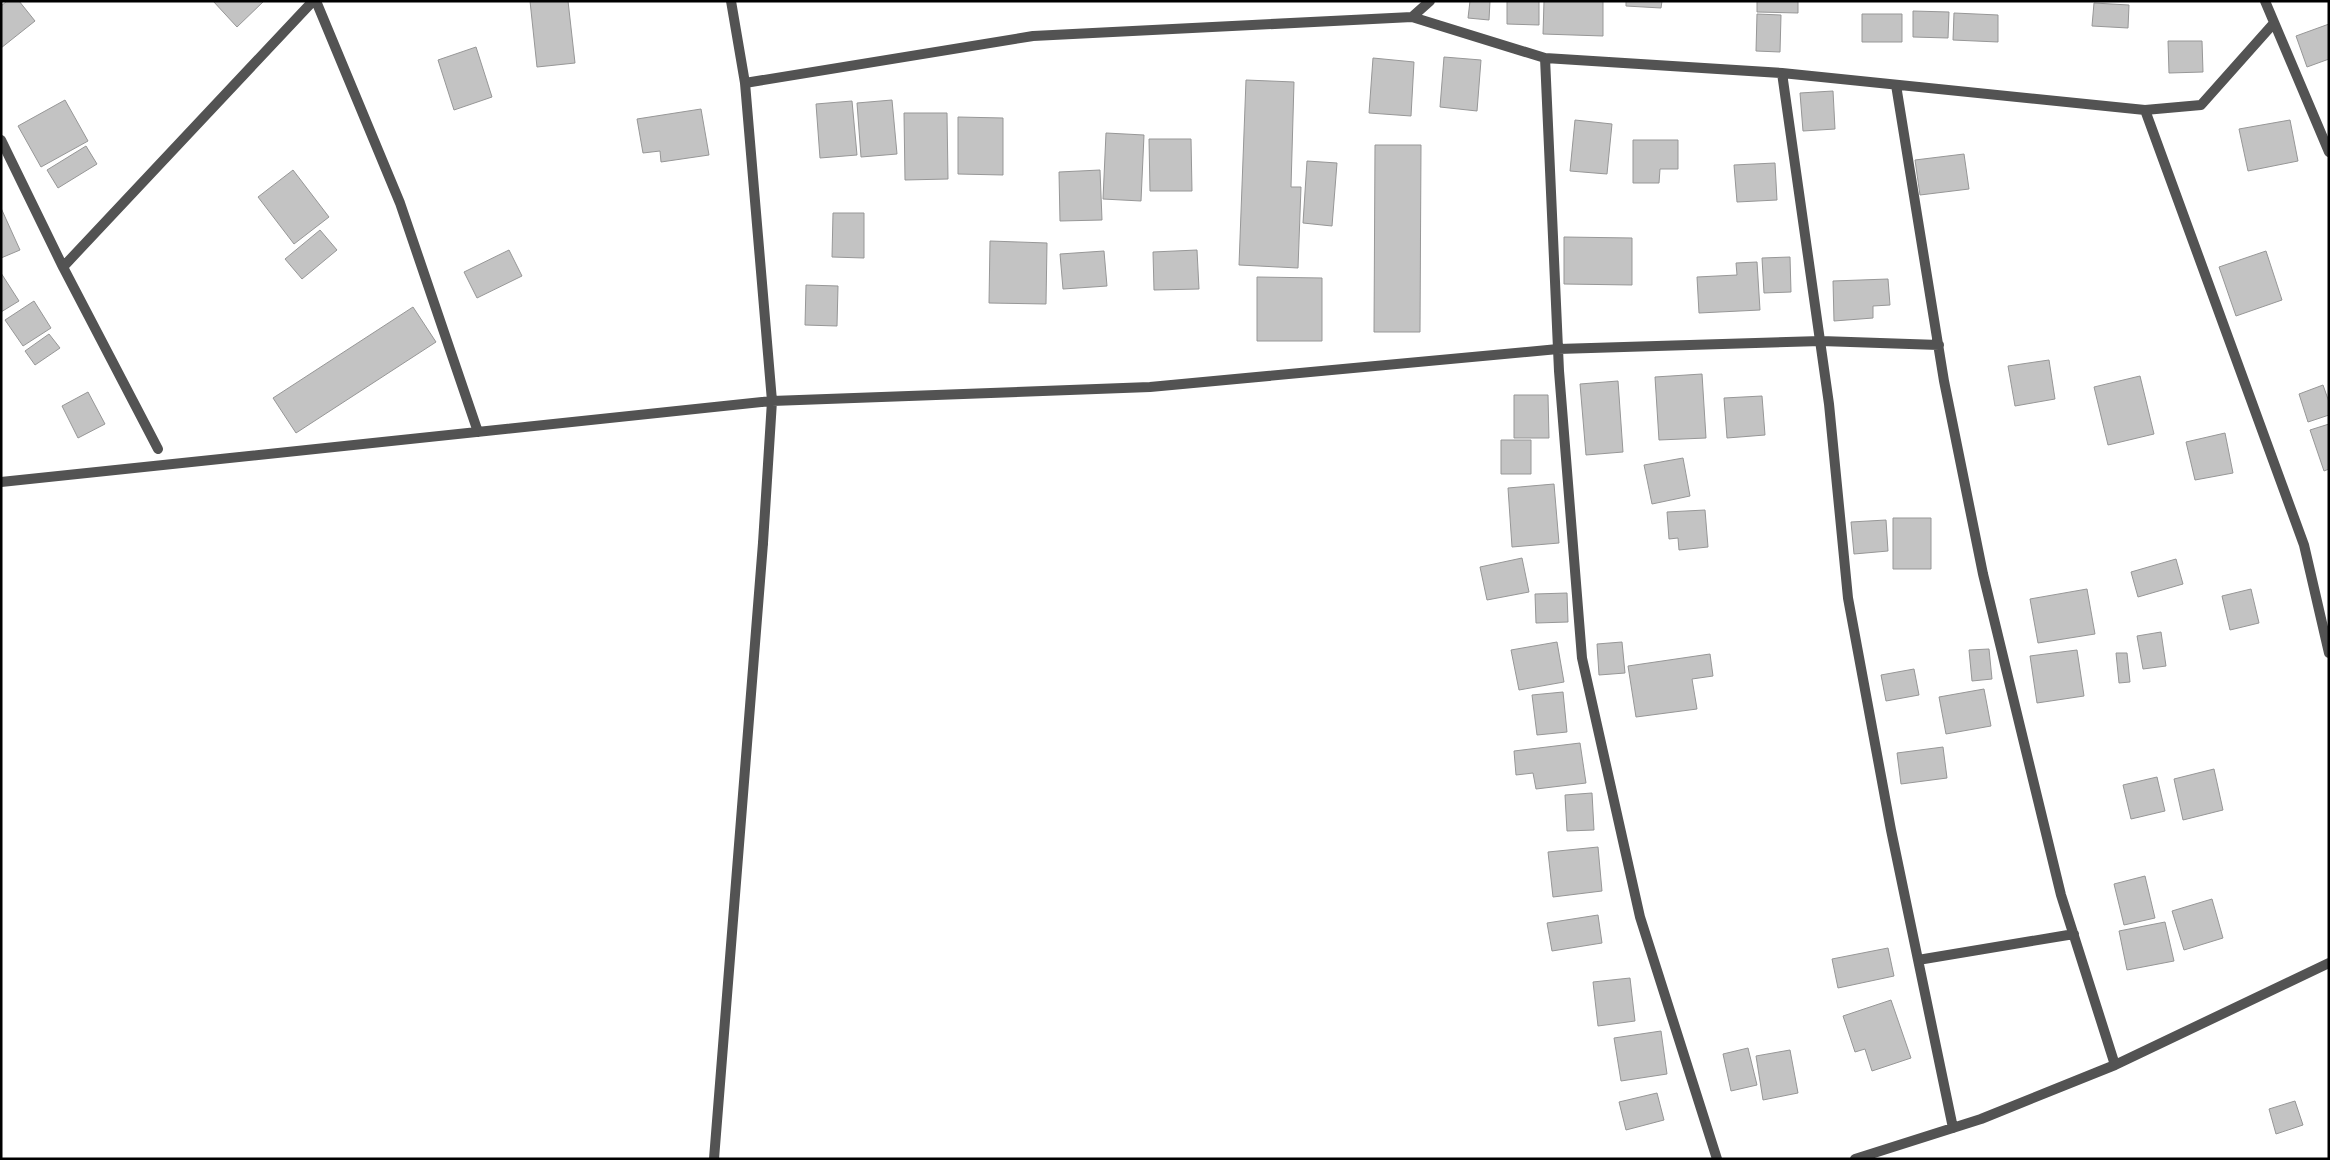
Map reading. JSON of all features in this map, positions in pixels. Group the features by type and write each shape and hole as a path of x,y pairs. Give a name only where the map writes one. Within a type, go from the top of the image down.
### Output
{"street":[{"path":"63,267 314,1 400,203 478,432"},
{"path":"714,1159 763,543 772,401 745,83 731,1"},
{"path":"1412,17 1430,1"},
{"path":"2265,1 2329,152"},
{"path":"745,83 1033,36 1412,17 1545,58 1782,73 2145,110 2201,104 2274,23"},
{"path":"1545,58 1558,349 1582,658 1640,917 1717,1159"},
{"path":"1782,73 1829,404 1848,598 1891,830 1953,1128"},
{"path":"1896,85 1939,345 1983,574 2061,895 2115,1064"},
{"path":"2145,110 2304,545 2329,654"},
{"path":"1,140 63,267 158,449"},
{"path":"1,482 772,401 1150,387 1558,349 1820,341 1939,345"},
{"path":"1918,960 2074,934"},
{"path":"1855,1159 1981,1119 2115,1064 2329,963"}],"building":[{"path":"7,1 19,1 35,21 1,48 1,6"},
{"path":"213,1 264,1 237,27"},
{"path":"530,1 568,1 575,63 537,67"},
{"path":"1470,1 1490,1 1489,20 1468,18"},
{"path":"1507,1 1539,1 1539,25 1507,24"},
{"path":"1544,1 1603,1 1603,36 1543,34"},
{"path":"1626,1 1662,1 1661,8 1626,6"},
{"path":"1757,1 1798,1 1798,13 1757,12"},
{"path":"2094,3 2129,5 2128,28 2092,26"},
{"path":"1913,11 1949,12 1948,38 1913,37"},
{"path":"1954,13 1998,15 1998,42 1953,40"},
{"path":"1757,14 1781,15 1780,52 1756,51"},
{"path":"1862,14 1902,14 1902,42 1862,42"},
{"path":"2329,24 2329,59 2307,67 2296,36"},
{"path":"2168,41 2202,41 2203,72 2169,73"},
{"path":"476,47 492,97 454,110 438,60"},
{"path":"1444,57 1481,60 1477,111 1440,107"},
{"path":"1373,58 1414,62 1411,116 1369,113"},
{"path":"1246,80 1294,82 1291,187 1301,187 1298,268 1239,265"},
{"path":"1833,91 1835,129 1803,131 1800,93"},
{"path":"65,100 88,141 41,167 18,126"},
{"path":"892,100 897,154 861,157 857,103"},
{"path":"852,101 857,155 820,158 816,104"},
{"path":"701,109 709,155 661,162 660,151 643,153 637,119"},
{"path":"904,113 947,113 948,179 905,180"},
{"path":"958,117 1003,118 1003,175 958,174"},
{"path":"1575,120 1612,124 1607,174 1570,171"},
{"path":"2290,120 2298,161 2248,171 2239,129"},
{"path":"1106,133 1144,135 1141,201 1103,199"},
{"path":"1149,139 1191,139 1192,191 1150,191"},
{"path":"1633,140 1678,140 1678,169 1660,169 1659,183 1633,183"},
{"path":"1375,145 1421,145 1420,332 1374,332"},
{"path":"86,146 97,164 58,188 47,170"},
{"path":"1964,154 1969,189 1920,195 1915,160"},
{"path":"1307,161 1337,163 1332,226 1303,223"},
{"path":"1775,163 1777,200 1737,202 1734,165"},
{"path":"293,170 329,217 294,244 258,197"},
{"path":"1100,170 1102,220 1060,221 1059,172"},
{"path":"1,208 20,250 1,258"},
{"path":"833,213 864,213 864,258 832,257"},
{"path":"320,230 337,250 302,279 285,259"},
{"path":"1564,237 1632,238 1632,285 1564,284"},
{"path":"990,241 1047,243 1046,304 989,303"},
{"path":"509,250 522,276 477,298 464,272"},
{"path":"1197,250 1199,289 1154,290 1153,252"},
{"path":"1104,251 1107,286 1063,289 1060,254"},
{"path":"2266,251 2282,300 2236,316 2219,267"},
{"path":"1790,257 1791,292 1764,293 1762,258"},
{"path":"1757,262 1760,310 1699,313 1697,277 1737,275 1736,263"},
{"path":"1,273 19,301 1,312"},
{"path":"1257,277 1322,278 1322,341 1257,341"},
{"path":"1888,279 1890,305 1873,306 1873,318 1834,321 1833,281"},
{"path":"806,285 838,286 837,326 805,325"},
{"path":"34,301 51,328 23,346 5,320"},
{"path":"413,307 436,342 296,433 273,398"},
{"path":"49,334 60,348 35,365 25,351"},
{"path":"2049,360 2055,399 2015,406 2008,366"},
{"path":"1702,374 1706,438 1659,440 1655,377"},
{"path":"2140,376 2154,434 2108,445 2094,387"},
{"path":"1618,381 1623,452 1586,455 1580,384"},
{"path":"2323,385 2329,402 2329,415 2308,422 2299,394"},
{"path":"88,392 105,424 78,438 62,406"},
{"path":"1514,395 1548,395 1549,438 1514,438"},
{"path":"1762,396 1765,435 1727,438 1724,398"},
{"path":"2329,424 2329,469 2324,471 2310,430"},
{"path":"2225,433 2233,473 2195,480 2186,442"},
{"path":"1501,440 1531,440 1531,474 1501,474"},
{"path":"1683,458 1690,496 1652,504 1644,465"},
{"path":"1554,484 1559,543 1512,547 1508,488"},
{"path":"1705,510 1708,547 1679,550 1678,538 1669,539 1667,512"},
{"path":"1893,518 1931,518 1931,569 1893,569"},
{"path":"1886,520 1888,551 1854,554 1851,522"},
{"path":"1522,558 1529,592 1487,600 1480,567"},
{"path":"2176,559 2183,584 2138,597 2131,572"},
{"path":"2087,589 2095,634 2038,643 2030,599"},
{"path":"2251,589 2259,623 2230,630 2222,596"},
{"path":"1567,593 1568,622 1536,623 1535,594"},
{"path":"2161,632 2166,666 2143,669 2137,636"},
{"path":"1557,642 1564,682 1519,690 1511,650"},
{"path":"1622,642 1625,673 1599,675 1597,644"},
{"path":"1989,649 1992,679 1972,681 1969,650"},
{"path":"2077,650 2084,696 2037,703 2030,656"},
{"path":"2116,653 2127,653 2130,682 2119,683"},
{"path":"1710,654 1713,676 1692,679 1697,709 1636,717 1628,666"},
{"path":"1914,669 1919,695 1886,701 1881,675"},
{"path":"1984,689 1991,726 1946,734 1939,697"},
{"path":"1563,692 1567,732 1537,735 1532,695"},
{"path":"1580,743 1586,783 1536,789 1533,773 1516,775 1514,751"},
{"path":"1943,747 1947,778 1901,784 1897,753"},
{"path":"2214,769 2223,810 2183,820 2174,779"},
{"path":"2157,777 2165,811 2131,819 2123,785"},
{"path":"1592,793 1594,830 1567,831 1565,795"},
{"path":"1598,847 1602,891 1553,897 1548,852"},
{"path":"2145,876 2155,918 2124,925 2114,884"},
{"path":"2212,899 2223,938 2184,950 2172,911"},
{"path":"1598,915 1602,943 1552,951 1547,923"},
{"path":"2165,922 2174,961 2127,970 2119,931"},
{"path":"1888,948 1894,976 1838,988 1832,959"},
{"path":"1630,978 1635,1021 1598,1026 1593,982"},
{"path":"1891,1000 1911,1058 1872,1071 1865,1049 1855,1052 1843,1016"},
{"path":"1661,1031 1667,1074 1621,1081 1614,1038"},
{"path":"1748,1048 1757,1085 1731,1091 1723,1054"},
{"path":"1790,1050 1798,1093 1763,1100 1756,1056"},
{"path":"1657,1093 1664,1120 1626,1130 1619,1102"},
{"path":"2295,1101 2303,1125 2276,1134 2269,1109"}]}
